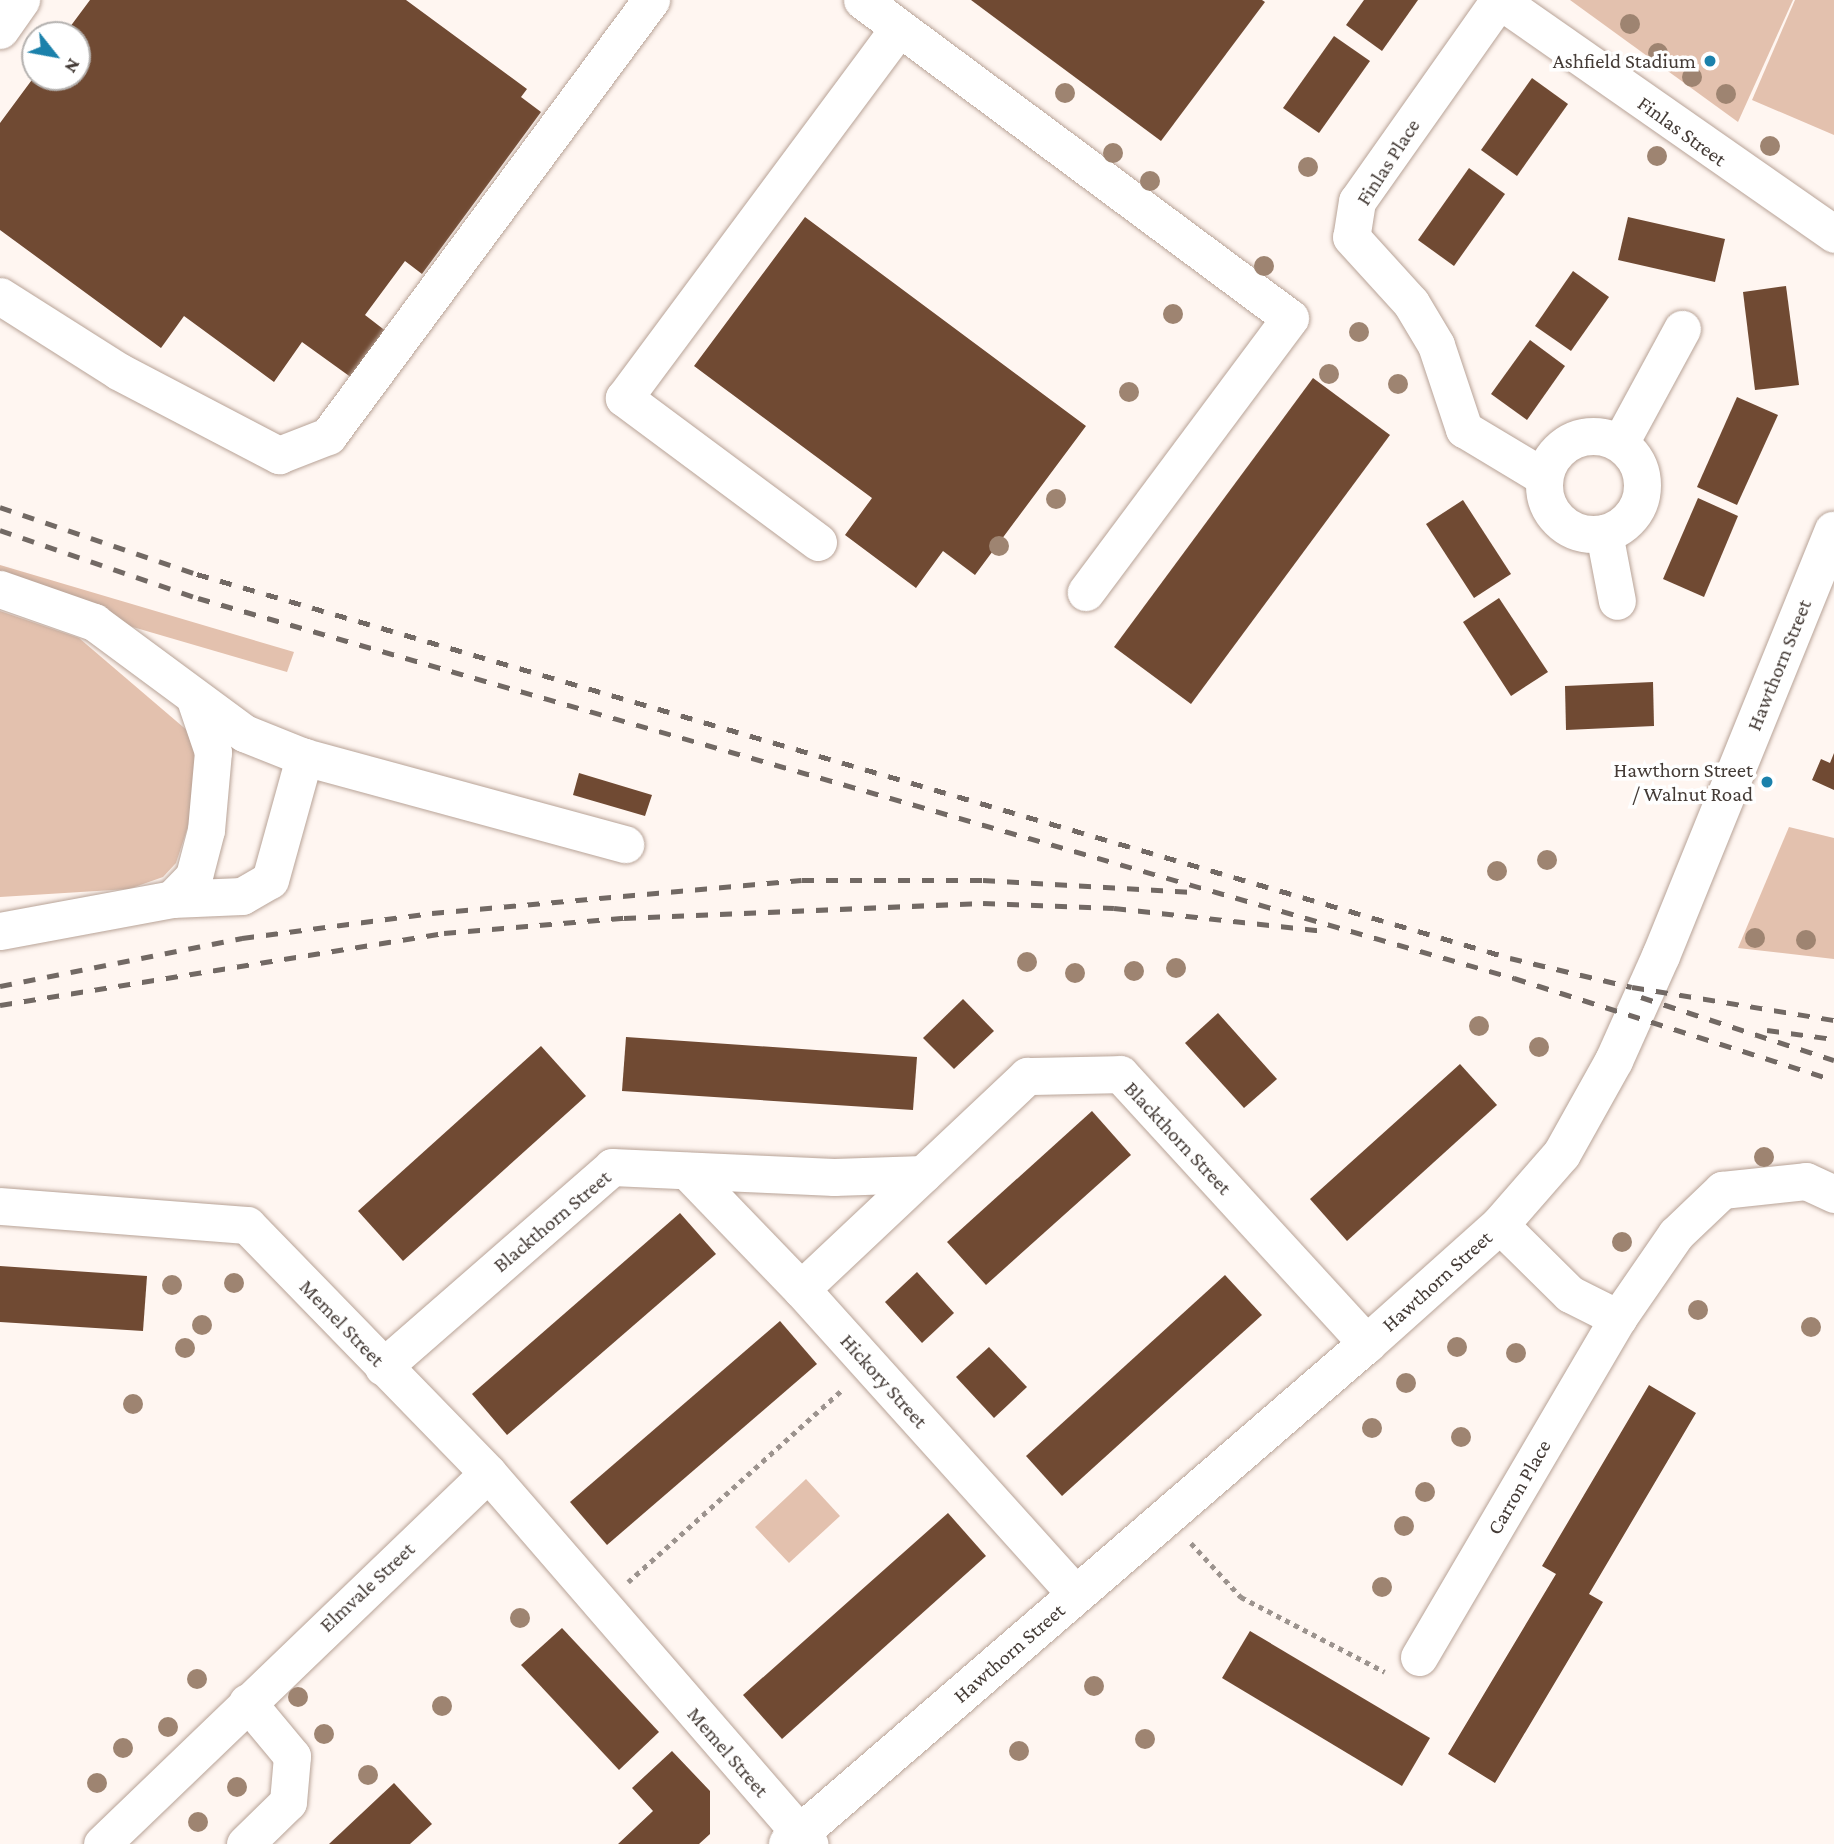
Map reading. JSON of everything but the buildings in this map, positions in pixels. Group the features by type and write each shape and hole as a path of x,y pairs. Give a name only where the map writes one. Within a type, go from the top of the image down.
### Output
{"main road":[{"name":"Hawthorn Street","path":"799,1841 1076,1594 1367,1344 1500,1225 1562,1154 1614,1061 1834,531"}],"street":[{"path":"0,30 21,0"},
{"path":"0,296 118,371 279,455 328,436 651,0"},
{"path":"862,0 1290,318 1086,592"},
{"name":"Finlas Street","path":"1499,0 1834,234"},
{"name":"Finlas Place","path":"1499,0 1357,201 1351,237 1411,303 1436,345 1464,429 1544,477"},
{"path":"818,542 624,398 899,27"},
{"path":"1620,443 1682,329"},
{"path":"1589,435 1620,443 1640,468 1640,501 1620,526 1604,533 1589,534 1559,521 1549,508 1544,477 1550,461 1573,439 1589,435"},
{"path":"1604,533 1617,601"},
{"path":"0,589 94,622 149,659 195,699 244,733 304,757 625,844"},
{"path":"172,899 194,876 206,830 213,752 195,699"},
{"path":"0,931 172,899 242,896 270,880 304,757"},
{"name":"Blackthorn Street","path":"801,1289 1027,1076 1119,1074 1367,1344"},
{"name":"Blackthorn Street","path":"383,1367 612,1167 687,1171 923,1174"},
{"name":"Hickory Street","path":"687,1171 801,1289 1076,1594"},
{"name":"Carron Place","path":"1419,1657 1618,1318 1676,1234 1722,1190 1806,1181 1834,1194"},
{"name":"Memel Street","path":"0,1206 247,1225 488,1473 799,1841"},
{"path":"1500,1225 1570,1294 1618,1318"},
{"name":"Elmvale Street","path":"102,1844 488,1473"},
{"path":"245,1844 288,1802 292,1756 247,1702"}],"path":[{"path":"602,1606 870,1365"},
{"path":"1166,1517 1241,1597 1394,1677 1419,1657"}],"shaded area":[{"name":"Ashfield Stadium","path":"1570,0 1793,0 1738,122"},
{"path":"1795,0 1834,0 1834,135 1752,100"},
{"path":"0,565 294,652 287,672 119,623 0,582"},
{"path":"0,611 79,638 196,738 193,811 176,863 163,877 129,889 0,897"},
{"path":"1789,827 1834,838 1834,959 1738,948"},
{"path":"806,1479 840,1516 789,1563 755,1527"}],"railway":[{"path":"0,507 197,574 1510,958 1632,987 1834,1020"},
{"path":"0,530 198,598 1514,978 1834,1080"},
{"path":"0,986 242,938 432,913 802,880 983,880 1193,892"},
{"path":"0,1005 444,933 624,918 983,903 1114,908 1318,930"},
{"path":"1641,997 1834,1060"},
{"path":"1767,1030 1834,1039"}],"place":[{"name":"Ashfield Stadium","path":"1710,61"},
{"name":"Hawthorn Street / Walnut Road","path":"1767,782"}]}
